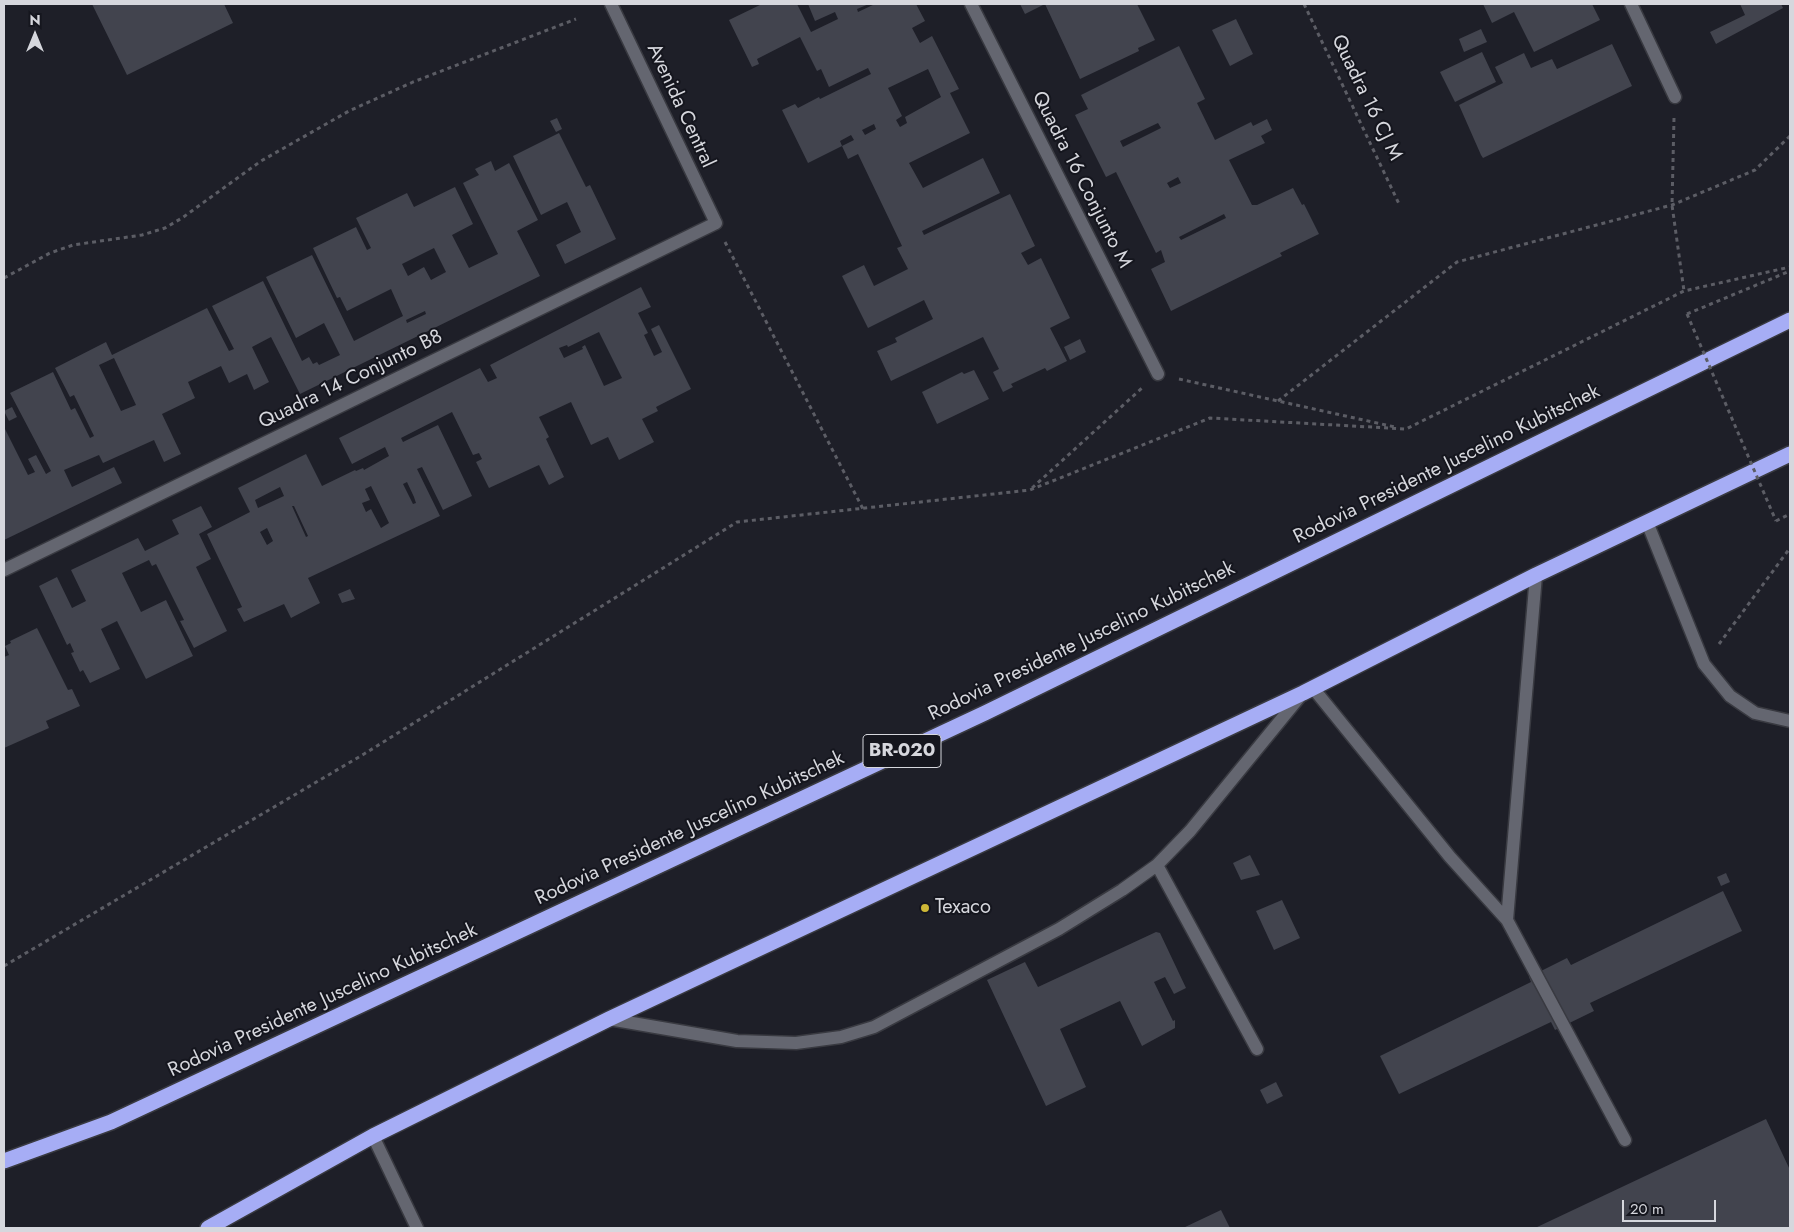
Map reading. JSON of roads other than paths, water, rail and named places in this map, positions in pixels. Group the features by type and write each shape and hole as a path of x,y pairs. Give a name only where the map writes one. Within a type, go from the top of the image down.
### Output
{"highway":[{"name":"Rodovia Presidente Juscelino Kubitschek","path":"4,1161 111,1122 976,717 1790,320"},
{"path":"208,1228 227,1223 373,1136 609,1020 1308,691 1536,575 1790,454"}],"street":[{"name":"Avenida Central","path":"611,4 716,223"},
{"name":"Quadra 16 Conjunto M","path":"970,4 1158,374"},
{"path":"1631,4 1675,97"},
{"name":"Quadra 14 Conjunto B8","path":"4,570 716,223"},
{"path":"1647,522 1704,664 1730,696 1755,713 1790,721"},
{"path":"1507,920 1536,575"},
{"path":"609,1020 737,1041 796,1043 841,1037 874,1027 1059,929 1122,890 1157,865 1190,831 1308,691 1450,857 1507,920 1625,1140"},
{"path":"1157,865 1257,1049"},
{"path":"373,1136 417,1228"}],"place":[{"name":"Texaco","path":"925,908"}]}
